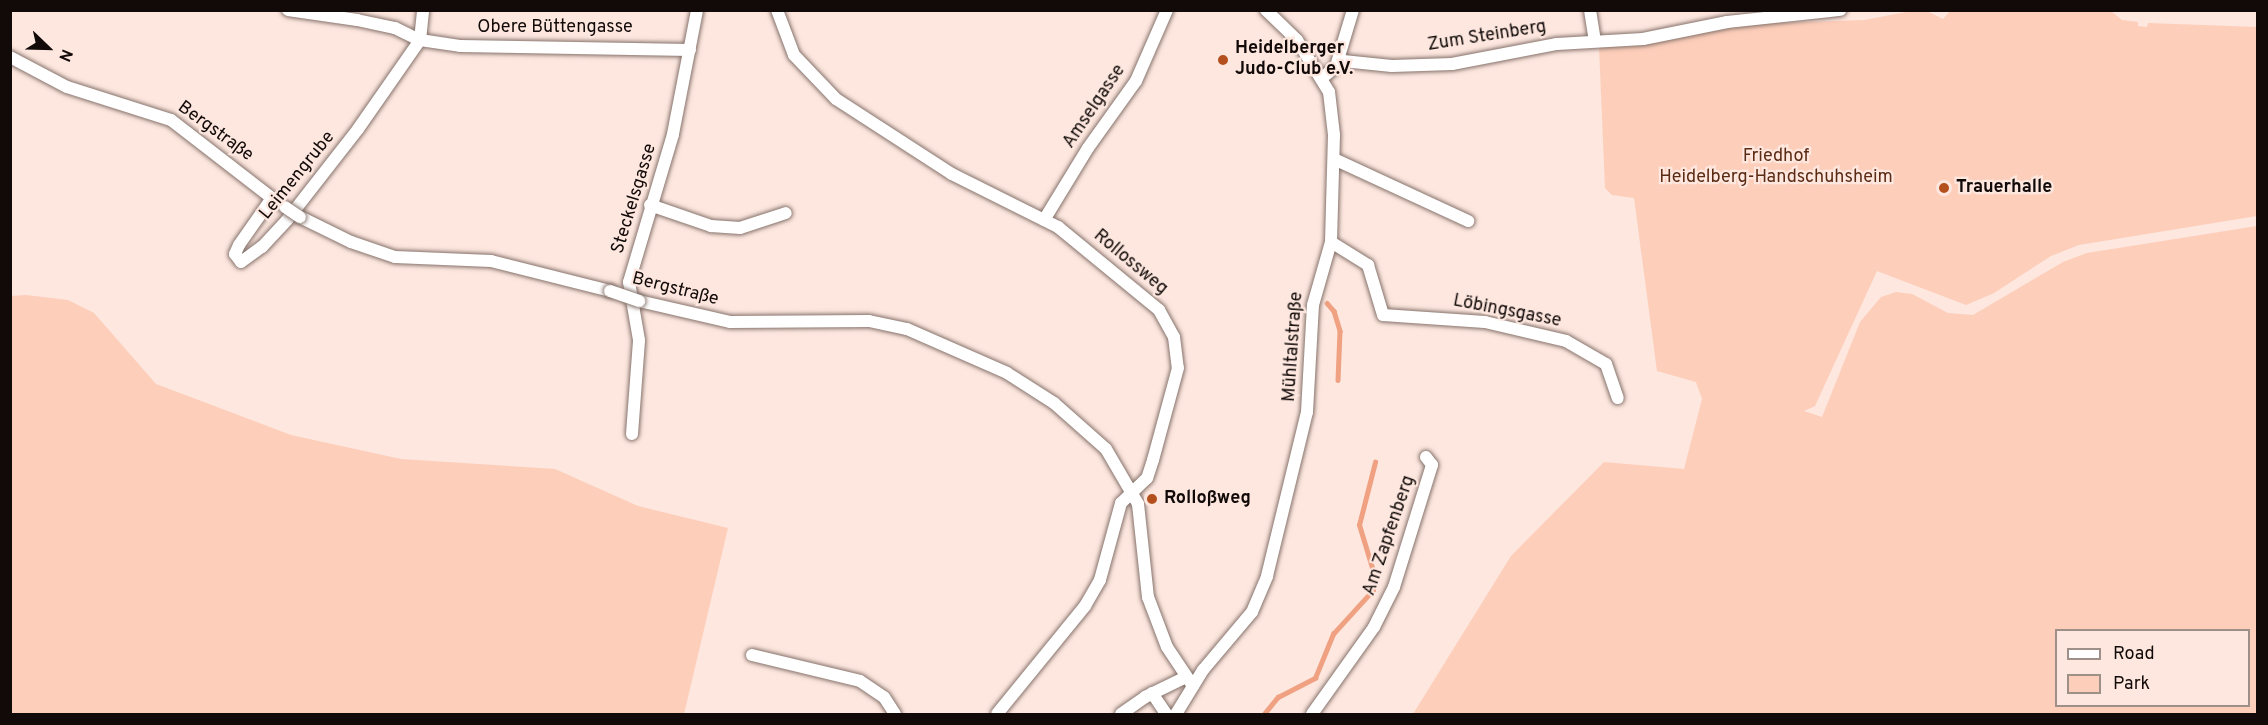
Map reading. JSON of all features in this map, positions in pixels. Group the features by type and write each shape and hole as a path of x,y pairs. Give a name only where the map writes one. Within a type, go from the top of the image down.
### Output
{"street":[{"name":"Obere Büttengasse","path":"288,10 385,26 420,40 460,46 690,50"},
{"path":"420,40 423,10"},
{"name":"Steckelsgasse","path":"632,434 639,340 629,282 673,134 697,10"},
{"name":"Rollossweg","path":"777,10 795,54 836,99 952,174 1044,220 1109,267 1159,310 1174,337 1178,352 1175,385 1147,478 1121,503 1109,555 1094,593 997,714"},
{"name":"Amselgasse","path":"1044,220 1062,189 1136,81 1167,10"},
{"name":"Mühltalstraße","path":"1176,714 1190,681 1244,624 1267,576 1307,412 1312,305 1331,242 1334,159 1332,105 1323,77 1297,40 1266,10"},
{"path":"1323,77 1337,63 1353,10"},
{"path":"1590,10 1595,40"},
{"name":"Zum Steinberg","path":"1337,63 1432,66 1595,40 1643,39 1726,22 1840,10"},
{"name":"Leimengrube","path":"272,198 239,245 236,254 239,261 248,260 287,220 420,40"},
{"name":"Bergstraße","path":"10,57 67,87 171,120 300,217 351,242 395,257 491,261 610,291 697,317 737,323 869,321 907,328 954,346 1031,387 1078,423 1106,449 1132,493 1140,514 1148,597 1167,647 1190,681"},
{"path":"1334,159 1468,221"},
{"path":"651,205 711,226 740,228 786,213"},
{"name":"Löbingsgasse","path":"1331,242 1368,265 1382,314 1485,322 1566,341 1606,364 1618,398"},
{"name":"Am Zapfenberg","path":"1312,714 1370,633 1394,587 1432,465 1426,457"},
{"path":"752,655 860,681 884,697 895,714"},
{"path":"1120,714 1152,693 1190,681"},
{"path":"1152,693 1166,714"}],"green space":[{"name":"Friedhof Heidelberg-Handschuhsheim","path":"1917,10 1927,11 1943,19 1950,11 2111,11 2122,20 2138,22 2138,26 2147,27 2148,23 2257,27 2257,216 2079,245 2051,256 1994,293 1966,305 1877,271 1815,406 1804,411 1822,417 1860,322 1881,297 1896,292 1912,294 1948,313 1973,315 2063,262 2087,253 2257,226 2257,714 1413,714 1511,556 1604,462 1684,469 1702,399 1696,382 1657,371 1634,198 1612,195 1605,188 1599,47 1639,46 1750,24 1864,20"},
{"path":"26,295 68,300 94,313 156,384 291,435 401,459 555,469 638,506 728,528 684,714 11,714 10,296"}],"waterway":[{"path":"1327,303 1334,311 1340,331 1338,380"},
{"path":"1264,714 1278,697 1315,678 1333,634 1373,590 1373,571 1359,525 1375,462"}],"place":[{"name":"Heidelberger Judo-Club e.V.","path":"1223,60"},
{"name":"Trauerhalle","path":"1944,188"},
{"name":"Rolloßweg","path":"1152,499"}]}
